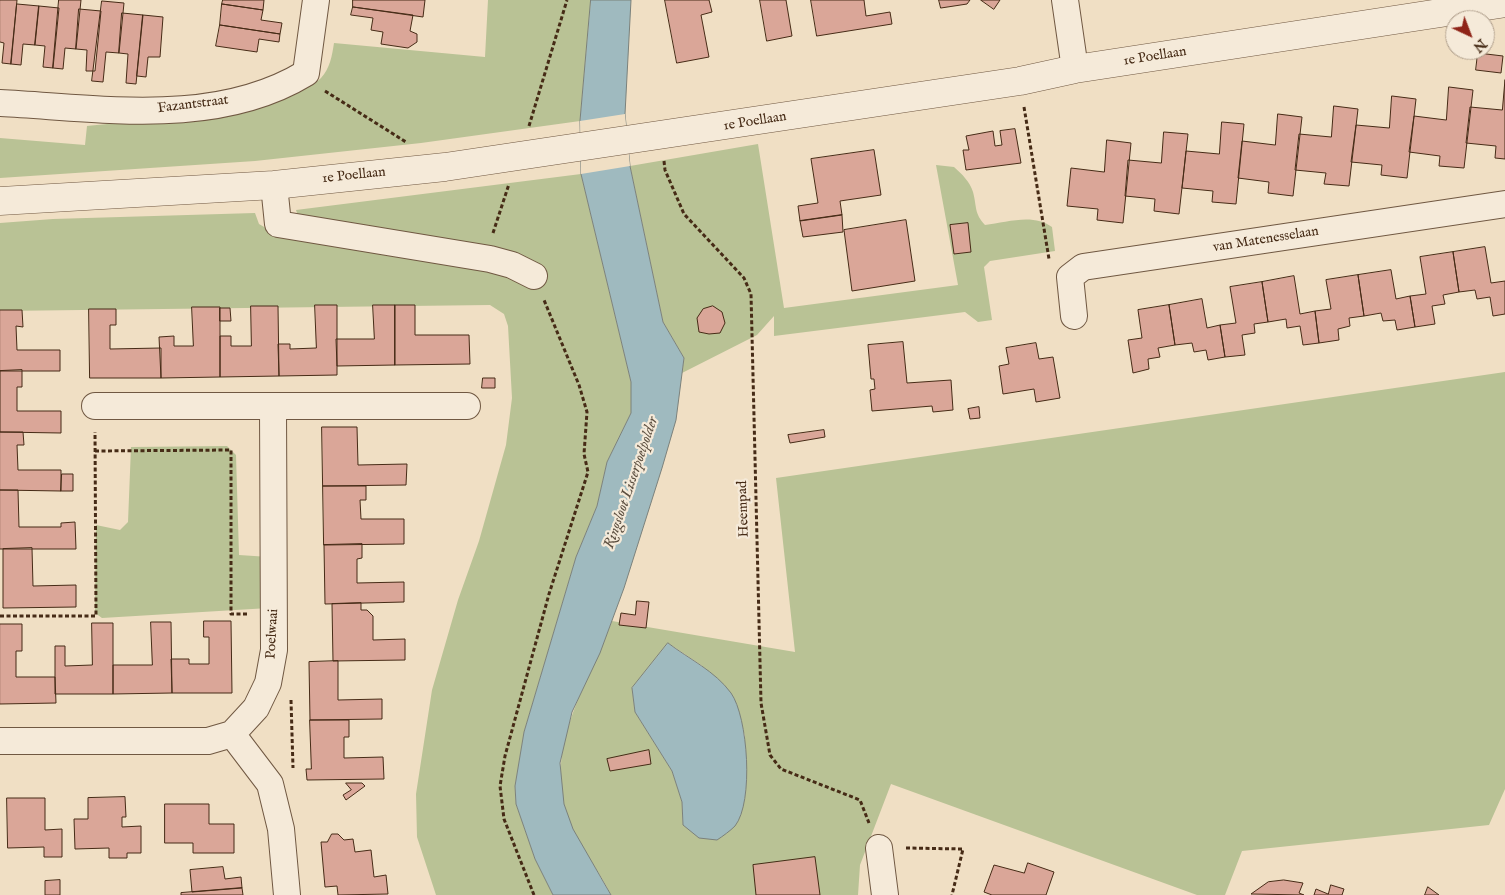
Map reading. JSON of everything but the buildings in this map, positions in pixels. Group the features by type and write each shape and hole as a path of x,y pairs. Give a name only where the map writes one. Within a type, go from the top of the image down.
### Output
{"street":[{"path":"306,73 316,0"},
{"path":"1065,0 1075,69"},
{"name":"1e Poellaan","path":"0,201 274,185 446,167 1020,81 1075,69 1505,3"},
{"name":"Fazantstraat","path":"0,103 166,112 222,104 283,87 306,73"},
{"path":"274,185 278,224 490,259 512,265 534,276"},
{"name":"van Matenesselaan","path":"1070,277 1083,267 1505,204"},
{"path":"1070,277 1074,316"},
{"path":"95,406 273,408 467,406"},
{"name":"Poelwaai","path":"232,734 256,708 268,683 274,650 273,408"},
{"path":"0,741 208,741 232,734 270,784 281,829 286,895"},
{"path":"879,848 885,895"}],"path":[{"path":"490,259 494,225 520,156 567,0"},
{"path":"306,73 327,93 446,167"},
{"path":"1020,81 1050,267 1070,277"},
{"name":"Heempad","path":"661,136 665,170 684,214 744,278 750,294 761,703 770,755 780,769 860,800 879,848"},
{"path":"534,276 579,385 587,412 584,454 588,472 547,603 500,786 504,819 534,895"},
{"path":"0,616 96,616 95,406"},
{"path":"95,451 231,450 231,614 274,614"},
{"path":"291,696 294,772"},
{"path":"879,848 963,849 952,895"}],"green space":[{"path":"488,0 591,0 580,121 421,143 255,161 0,178 0,138 85,145 87,126 211,112 279,98 305,89 321,78 329,66 334,43 485,57"},
{"path":"758,144 784,308 958,285 936,165 954,167 965,178 973,192 977,213 985,225 1029,219 1037,220 1052,227 1055,251 990,261 984,267 992,320 978,322 965,312 774,336 774,316 757,335 682,373 684,358 663,322 630,166"},
{"path":"581,174 631,382 631,413 607,462 597,506 576,557 524,732 515,786 516,804 535,859 553,895 436,895 417,837 416,794 432,690 458,600 479,541 506,445 512,398 508,326 504,314 490,305 0,311 0,223 53,219 255,213 259,224 271,231 538,267 521,254 299,219 296,210"},
{"path":"1505,372 1505,789 1489,825 1242,851 1225,895 1197,895 891,784 860,865 858,895 611,895 572,829 563,801 561,774 563,748 579,697 612,621 795,652 776,478","holes":["668,643 701,665 732,695 745,736 683,825 682,802 672,771 635,712 632,688"]},
{"path":"227,446 236,455 239,555 269,557 269,608 102,618 95,613 96,525 120,530 128,522 131,447"}],"water":[{"name":"Ringsloot Lisserpoelpolder","path":"591,0 631,0 625,114 630,166 663,322 684,358 676,420 662,468 624,588 600,653 572,712 560,763 564,804 573,829 611,895 553,895 535,859 516,804 515,786 524,732 576,557 597,506 607,462 631,413 631,382 581,174 580,121"},
{"path":"668,643 710,672 725,685 737,705 741,721 745,739 747,780 745,798 741,814 735,826 717,840 699,838 683,825 682,802 672,771 635,712 632,688"}],"pier":[{"path":"625,114 630,166 581,174 580,121"}]}
